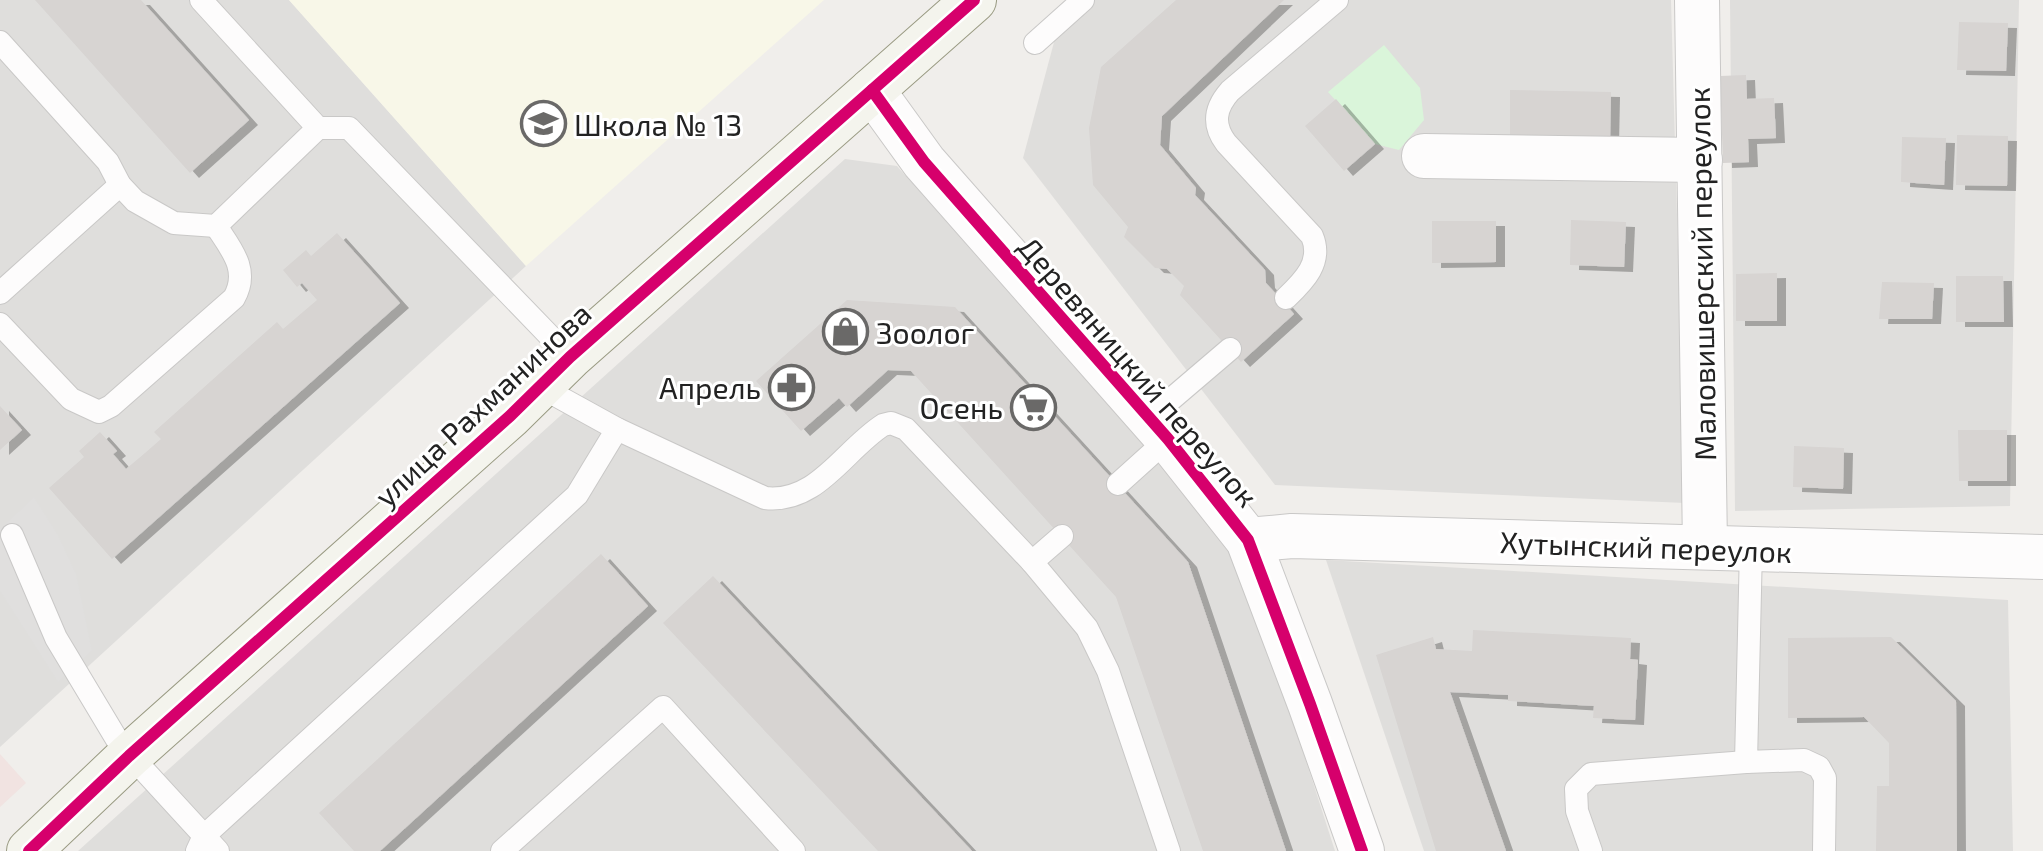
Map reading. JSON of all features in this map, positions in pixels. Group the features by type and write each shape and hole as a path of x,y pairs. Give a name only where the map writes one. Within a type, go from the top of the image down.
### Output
{"street":[{"name":"улица Рахманинова","path":"29,851 129,756 510,416 570,357 974,0"},
{"name":"Маловишерский переулок","path":"1697,0 1705,547"},
{"name":"Деревяницкий переулок","path":"872,90 924,162 1158,429 1248,540 1362,851"},
{"path":"1424,156 1700,160"},
{"name":"Хутынский переулок","path":"1248,540 1292,536 2043,557"}],"lane":[{"path":"201,0 318,128"},
{"path":"1035,43 1083,0"},
{"path":"1286,298 1302,284 1311,270 1316,245 1312,236 1226,143 1216,119 1218,109 1230,91 1337,0"},
{"path":"0,42 108,162 120,185 135,201 174,223 216,226 318,128 349,128 570,357"},
{"path":"0,293 120,185"},
{"path":"0,324 71,399 99,412 111,406 234,298 240,288 241,269 216,226"},
{"path":"1118,484 1158,429 1230,349"},
{"path":"539,386 617,429 765,498 781,500 797,496 813,486 883,425 891,423 913,435 1073,608 1099,649 1169,851"},
{"path":"12,535 56,638 93,702 129,756 206,846 577,495 617,429"},
{"path":"1032,562 1062,536"},
{"path":"1746,762 1751,548"},
{"path":"502,851 663,707 794,851"},
{"path":"1591,851 1575,800 1576,789 1591,774 1804,760 1819,767 1825,778 1824,851"}],"shaded area":[{"path":"0,0 289,0 526,266 0,747"},
{"name":"Школа № 13","path":"289,0 824,0 526,266"},
{"path":"1083,0 1671,0 1685,503 1275,485 1023,158 1061,16"},
{"path":"1730,0 2019,0 2010,506 1735,511"},
{"path":"845,159 897,166 1240,555 1335,851 78,851"},
{"path":"34,497 58,535 76,574 92,651 58,682 0,591 0,529"},
{"path":"1326,560 2008,600 2013,851 1424,851"},
{"path":"0,754 26,783 0,807"}],"green space":[{"path":"1384,45 1420,88 1424,120 1399,150 1375,144 1328,92"}],"building":[{"path":"35,0 141,0 249,120 190,173"},
{"path":"1176,0 1284,0 1162,116 1160,145 1196,188 1195,195 1265,270 1266,283 1294,314 1241,362 1180,295 1184,286 1167,269 1155,268 1124,237 1128,227 1093,185 1089,128 1101,67"},
{"path":"1959,22 2008,23 2006,71 1957,70"},
{"path":"1746,75 1747,99 1774,98 1776,138 1748,139 1749,162 1723,163 1720,76"},
{"path":"1510,90 1611,92 1610,140 1510,139"},
{"path":"1336,99 1375,144 1344,171 1305,126"},
{"path":"1957,135 2008,136 2007,186 1956,185"},
{"path":"1902,137 1946,138 1944,185 1901,182"},
{"path":"1571,220 1626,222 1624,267 1570,265"},
{"path":"1432,221 1496,221 1496,262 1432,263"},
{"path":"337,233 400,303 112,559 49,488 84,457 79,451 100,432 117,451 113,454 126,469 161,439 154,432 277,322 283,329 317,300 302,283 297,287 283,270 306,250 311,256"},
{"path":"1777,273 1777,321 1736,321 1736,274"},
{"path":"1956,276 2003,276 2004,322 1956,322"},
{"path":"1882,282 1934,283 1932,319 1879,319"},
{"path":"847,300 955,307 1188,562 1286,851 1203,851 1116,597 911,371 888,370 847,407 839,398 801,431 756,381"},
{"path":"0,406 22,430 0,450"},
{"path":"1958,430 2007,430 2007,481 1959,481"},
{"path":"1794,446 1844,448 1843,489 1793,487"},
{"path":"601,554 648,606 380,851 354,851 319,813"},
{"path":"713,576 972,851 878,851 663,623"},
{"path":"1473,630 1631,638 1630,659 1638,660 1635,720 1593,718 1594,706 1508,701 1508,695 1450,692 1506,851 1436,851 1376,655 1433,637 1436,649 1472,651"},
{"path":"1891,637 1956,701 1957,851 1876,851 1877,786 1889,786 1889,743 1864,717 1788,718 1788,638"}],"cycle path":[{"path":"29,851 129,756 510,416 570,357 974,0"},
{"path":"872,90 924,162 1168,439 1248,540 1362,851"}],"place":[{"name":"Школа № 13","path":"543,124"},
{"name":"Зоолог","path":"845,332"},
{"name":"Апрель","path":"792,387"},
{"name":"Осень","path":"1034,407"}]}
